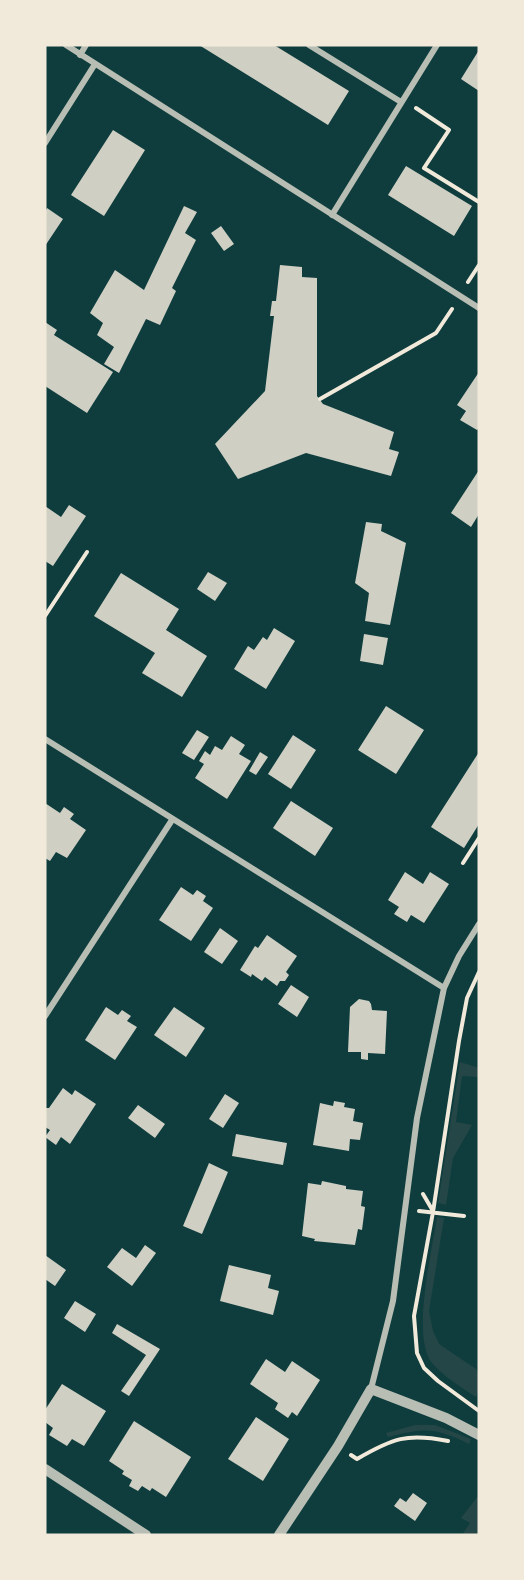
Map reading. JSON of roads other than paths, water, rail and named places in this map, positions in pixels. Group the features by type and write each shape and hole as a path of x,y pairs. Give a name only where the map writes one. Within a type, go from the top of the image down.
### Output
{"street":[{"path":"66,45 479,308"},
{"path":"80,55 86,45"},
{"path":"309,45 402,101"},
{"path":"332,215 437,45"},
{"path":"45,143 95,64"},
{"path":"45,739 444,988"},
{"path":"45,1016 172,820"},
{"path":"279,1535 338,1446 371,1389 393,1301 417,1118 444,988 459,956 479,924"},
{"path":"371,1389 446,1418 477,1433"},
{"path":"45,1469 146,1535"}]}
